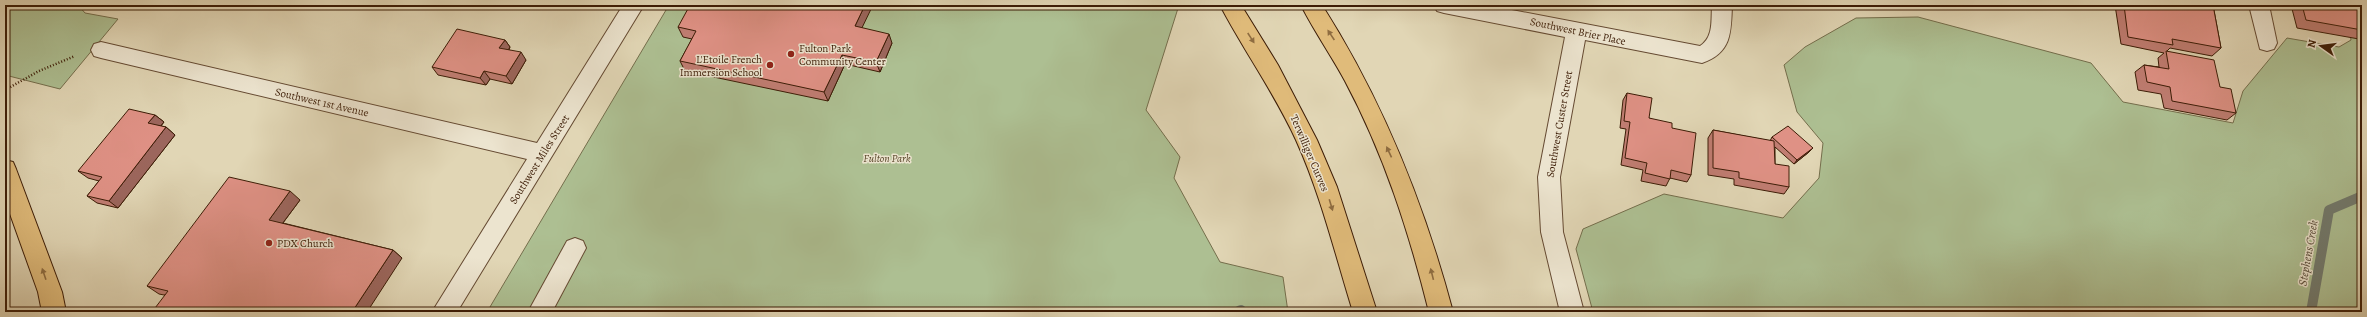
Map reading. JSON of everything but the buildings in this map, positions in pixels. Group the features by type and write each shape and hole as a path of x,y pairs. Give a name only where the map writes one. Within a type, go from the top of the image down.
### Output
{"main road":[{"name":"Terwilliger Curves","path":"1230,5 1257,46 1296,118 1326,186 1364,312"},
{"path":"1311,5 1341,50 1395,164 1431,270 1441,312"},
{"path":"5,169 50,292 54,312"}],"street":[{"name":"Southwest Miles Street","path":"444,312 634,5"},
{"name":"Southwest Brier Place","path":"1444,5 1688,54 1702,55 1711,51 1718,44 1722,5"},
{"path":"2259,5 2268,43"},
{"name":"Southwest Custer Street","path":"1572,312 1552,232 1549,207 1549,177 1576,31"},
{"name":"Southwest 1st Avenue","path":"101,50 542,153"},
{"path":"540,312 575,248"}],"path":[{"path":"5,90 69,58 101,50"}],"green space":[{"path":"5,5 78,5 85,13 118,19 60,89 5,75"},
{"name":"Fulton Park","path":"669,5 1179,5 1146,110 1180,157 1174,178 1220,262 1283,277 1288,312 487,312"},
{"path":"2346,5 2362,5 2362,312 1593,312 1576,249 1583,229 1664,194 1783,218 1819,178 1823,143 1797,112 1784,65 1805,47 1856,18 1918,17 2091,63 2123,102 2233,123 2243,91 2287,38 2339,47 2351,40"}],"waterway":[{"name":"Stephens Creek","path":"2311,312 2329,210 2362,196"},
{"path":"1237,312 1241,310"}],"place":[{"name":"Fulton Park Community Center","path":"791,54"},
{"name":"L'Etoile French Immersion School","path":"770,65"},
{"name":"PDX Church","path":"269,243"}]}
